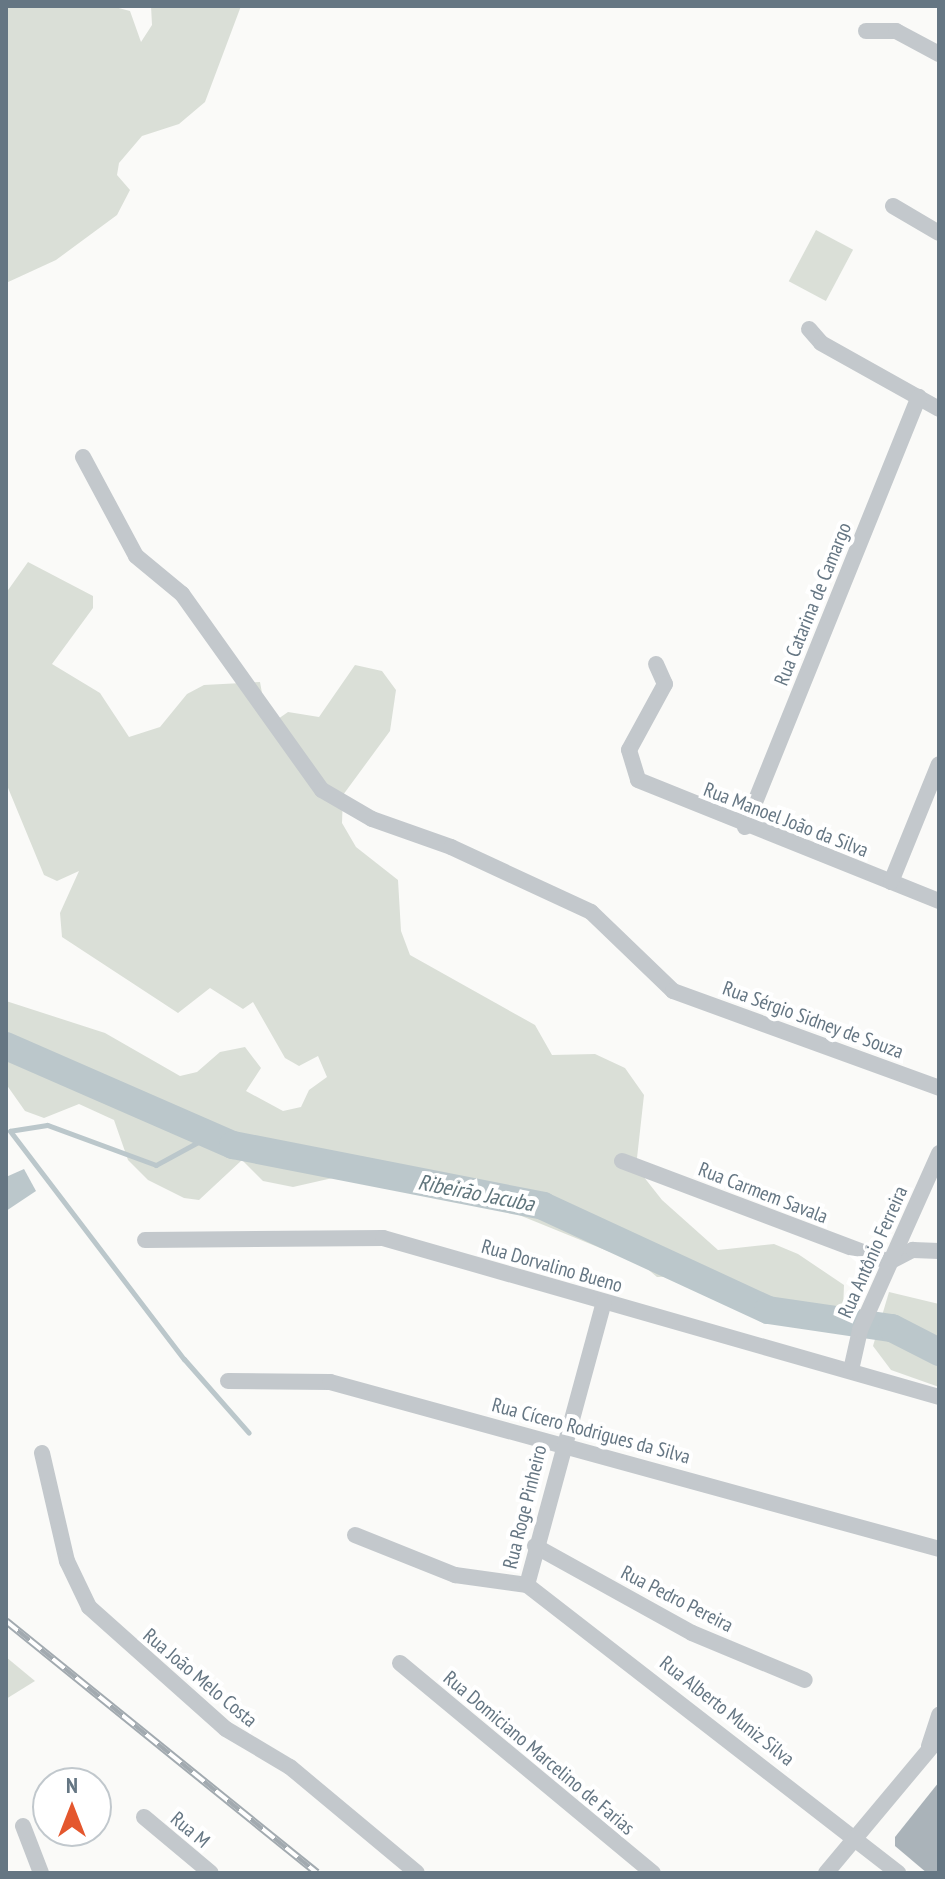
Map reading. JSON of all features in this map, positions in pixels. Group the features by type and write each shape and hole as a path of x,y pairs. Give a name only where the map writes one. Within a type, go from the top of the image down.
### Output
{"street":[{"path":"866,31 896,31 939,54"},
{"path":"893,206 939,233"},
{"path":"809,329 821,343 939,409"},
{"name":"Rua Catarina de Camargo","path":"745,827 919,397"},
{"name":"Rua Sérgio Sidney de Souza","path":"83,457 136,556 182,594 322,790 372,819 451,847 591,912 673,991 939,1088"},
{"name":"Rua Manoel João da Silva","path":"656,664 665,684 631,739 628,762 638,780 745,827 939,901"},
{"path":"891,882 939,764"},
{"name":"Rua Antônio Ferreira","path":"851,1370 860,1330 889,1262 934,1181 939,1153"},
{"name":"Rua Carmem Savala","path":"622,1161 889,1262"},
{"name":"Rua Dorvalino Bueno","path":"145,1240 369,1235 939,1397"},
{"path":"889,1262 913,1250 939,1251"},
{"name":"Rua Roge Pinheiro","path":"527,1585 562,1442 604,1302"},
{"name":"Rua Cícero Rodrigues da Silva","path":"228,1381 330,1382 562,1442 939,1549"},
{"name":"Rua João Melo Costa","path":"42,1453 67,1561 89,1607 226,1729 290,1767 417,1873"},
{"path":"355,1535 455,1575 527,1585"},
{"name":"Rua Pedro Pereira","path":"535,1546 692,1633 805,1680"},
{"name":"Rua Alberto Muniz Silva","path":"527,1585 898,1873"},
{"name":"Rua Domiciano Marcelino de Farias","path":"400,1663 653,1873"},
{"path":"826,1873 934,1743 939,1715"},
{"name":"Rua M","path":"144,1817 211,1873"},
{"path":"23,1826 41,1873"}],"shaded area":[{"path":"6,6 111,6 130,11 141,42 152,25 151,6 241,6 205,102 179,124 142,136 119,163 117,175 130,190 117,215 56,260 6,283"},
{"path":"816,230 853,250 826,301 789,281"},
{"path":"28,562 93,596 93,608 52,664 100,693 129,737 160,727 187,694 204,685 260,682 268,726 288,712 319,717 355,665 382,671 396,690 390,731 343,795 342,823 356,847 398,880 401,931 410,955 535,1025 552,1055 595,1054 625,1068 644,1095 636,1167 662,1200 718,1250 774,1244 798,1254 844,1285 843,1311 817,1314 710,1276 657,1277 620,1246 610,1252 453,1188 407,1178 337,1177 293,1187 263,1181 242,1160 199,1200 184,1198 148,1180 128,1160 114,1120 79,1104 44,1118 25,1111 6,1084 6,1001 105,1033 180,1076 197,1072 220,1052 245,1047 261,1068 246,1091 283,1111 301,1107 309,1090 327,1077 318,1056 299,1066 285,1058 253,1002 243,1009 210,988 178,1013 62,937 60,913 79,871 57,881 44,875 6,783 6,593"},
{"path":"24,1169 36,1191 6,1211 6,1177"},
{"path":"889,1292 939,1304 939,1387 891,1370 873,1346"},
{"path":"6,1657 35,1681 6,1699"}],"building":[{"path":"939,1782 939,1873 927,1873 895,1846 895,1837"}],"waterway":[{"name":"Ribeirão Jacuba","path":"6,1046 233,1145 543,1206 768,1310 892,1328 939,1352"},
{"path":"211,1135 156,1165 47,1125 10,1131 184,1359 249,1433"}],"railway":[{"path":"6,1621 317,1873"}]}
